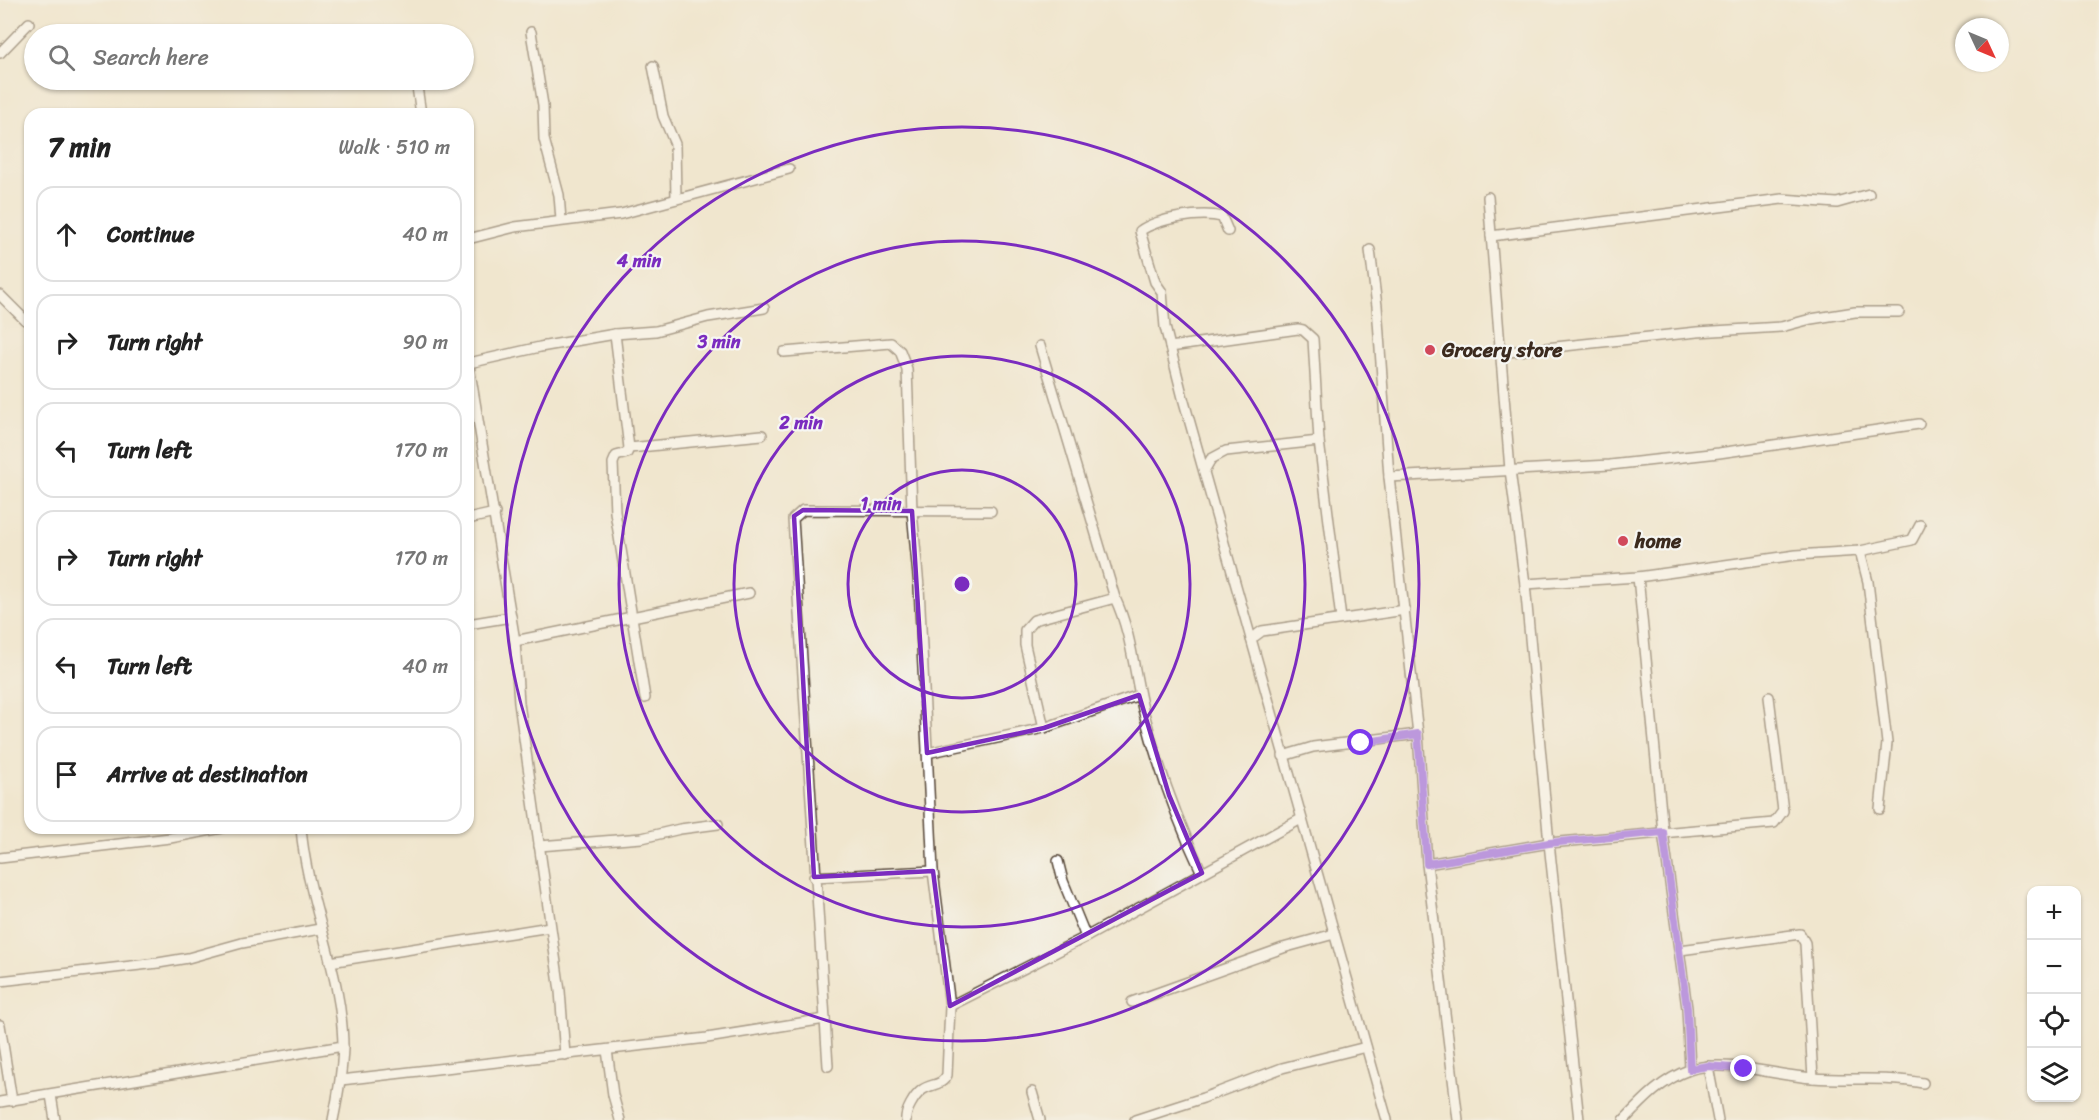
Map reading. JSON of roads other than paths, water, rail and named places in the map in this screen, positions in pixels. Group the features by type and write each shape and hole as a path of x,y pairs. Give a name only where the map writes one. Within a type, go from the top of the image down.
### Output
{"street":[{"path":"0,53 24,28"},
{"path":"531,32 543,105 544,140 559,195 561,220"},
{"path":"653,66 663,116 675,144 676,199"},
{"path":"417,90 420,108"},
{"path":"474,237 561,220 621,214 789,169"},
{"path":"1491,236 1782,199 1837,203 1869,194"},
{"path":"1488,198 1510,470 1525,584 1549,843 1580,1120"},
{"path":"1228,231 1222,217 1212,215 1182,217 1140,231 1155,282 1162,292 1165,327 1237,596 1387,1120"},
{"path":"1370,250 1377,306 1389,477 1418,734 1427,864 1458,1120"},
{"path":"0,295 24,319"},
{"path":"474,360 615,334 656,331 708,317 764,308"},
{"path":"1499,353 1697,332 1781,327 1811,319 1855,312 1899,312"},
{"path":"1170,347 1206,340 1303,330 1313,339 1319,441 1341,619"},
{"path":"615,334 629,448 627,453 616,456 612,463 615,512 645,698"},
{"path":"784,352 891,343 896,345 907,369 912,511 919,586 933,871 950,1006 947,1075 940,1084 921,1090 906,1110 906,1120"},
{"path":"1040,345 1115,598 1124,616 1139,695 1169,795 1202,873"},
{"path":"474,414 495,513 515,641 519,703 560,991 565,1055"},
{"path":"1389,477 1610,465 1719,453 1919,424"},
{"path":"629,448 762,435"},
{"path":"1204,471 1211,459 1226,451 1319,441"},
{"path":"828,1066 814,877 793,519 802,510 991,511"},
{"path":"474,518 495,513"},
{"path":"1525,584 1638,577 1796,555 1860,551 1912,540 1920,525"},
{"path":"1860,551 1868,582 1887,743 1880,809"},
{"path":"1638,577 1663,832 1680,950 1690,1069"},
{"path":"515,641 632,615 748,594"},
{"path":"1044,728 1025,645 1025,630 1034,620 1115,598"},
{"path":"1251,639 1262,631 1405,610"},
{"path":"474,623 511,617"},
{"path":"927,753 1044,728 1139,695"},
{"path":"1427,864 1549,843 1768,824 1779,818 1783,811 1768,698"},
{"path":"1283,756 1314,747 1418,734"},
{"path":"950,1006 1086,937 1301,819"},
{"path":"539,846 642,838 680,829 718,824"},
{"path":"0,858 191,834"},
{"path":"302,834 320,929 330,962 343,1046 341,1080 333,1120"},
{"path":"1058,861 1063,881 1086,937"},
{"path":"814,877 933,871"},
{"path":"330,962 550,927"},
{"path":"0,981 168,961 242,943 320,929"},
{"path":"1132,1002 1283,948 1334,934"},
{"path":"1680,950 1800,934 1805,943 1813,1078"},
{"path":"341,1080 607,1050 825,1019"},
{"path":"0,1025 12,1101"},
{"path":"0,1102 343,1046"},
{"path":"1135,1120 1203,1098 1282,1068 1366,1047"},
{"path":"607,1050 612,1095 620,1120"},
{"path":"1708,1066 1718,1120"},
{"path":"1624,1120 1648,1095 1690,1069 1708,1066 1813,1078 1891,1078 1923,1083"},
{"path":"1032,1092 1040,1120"},
{"path":"51,1095 55,1120"}],"place":[{"name":"Grocery store","path":"1430,350"},
{"name":"home","path":"1623,541"}]}
